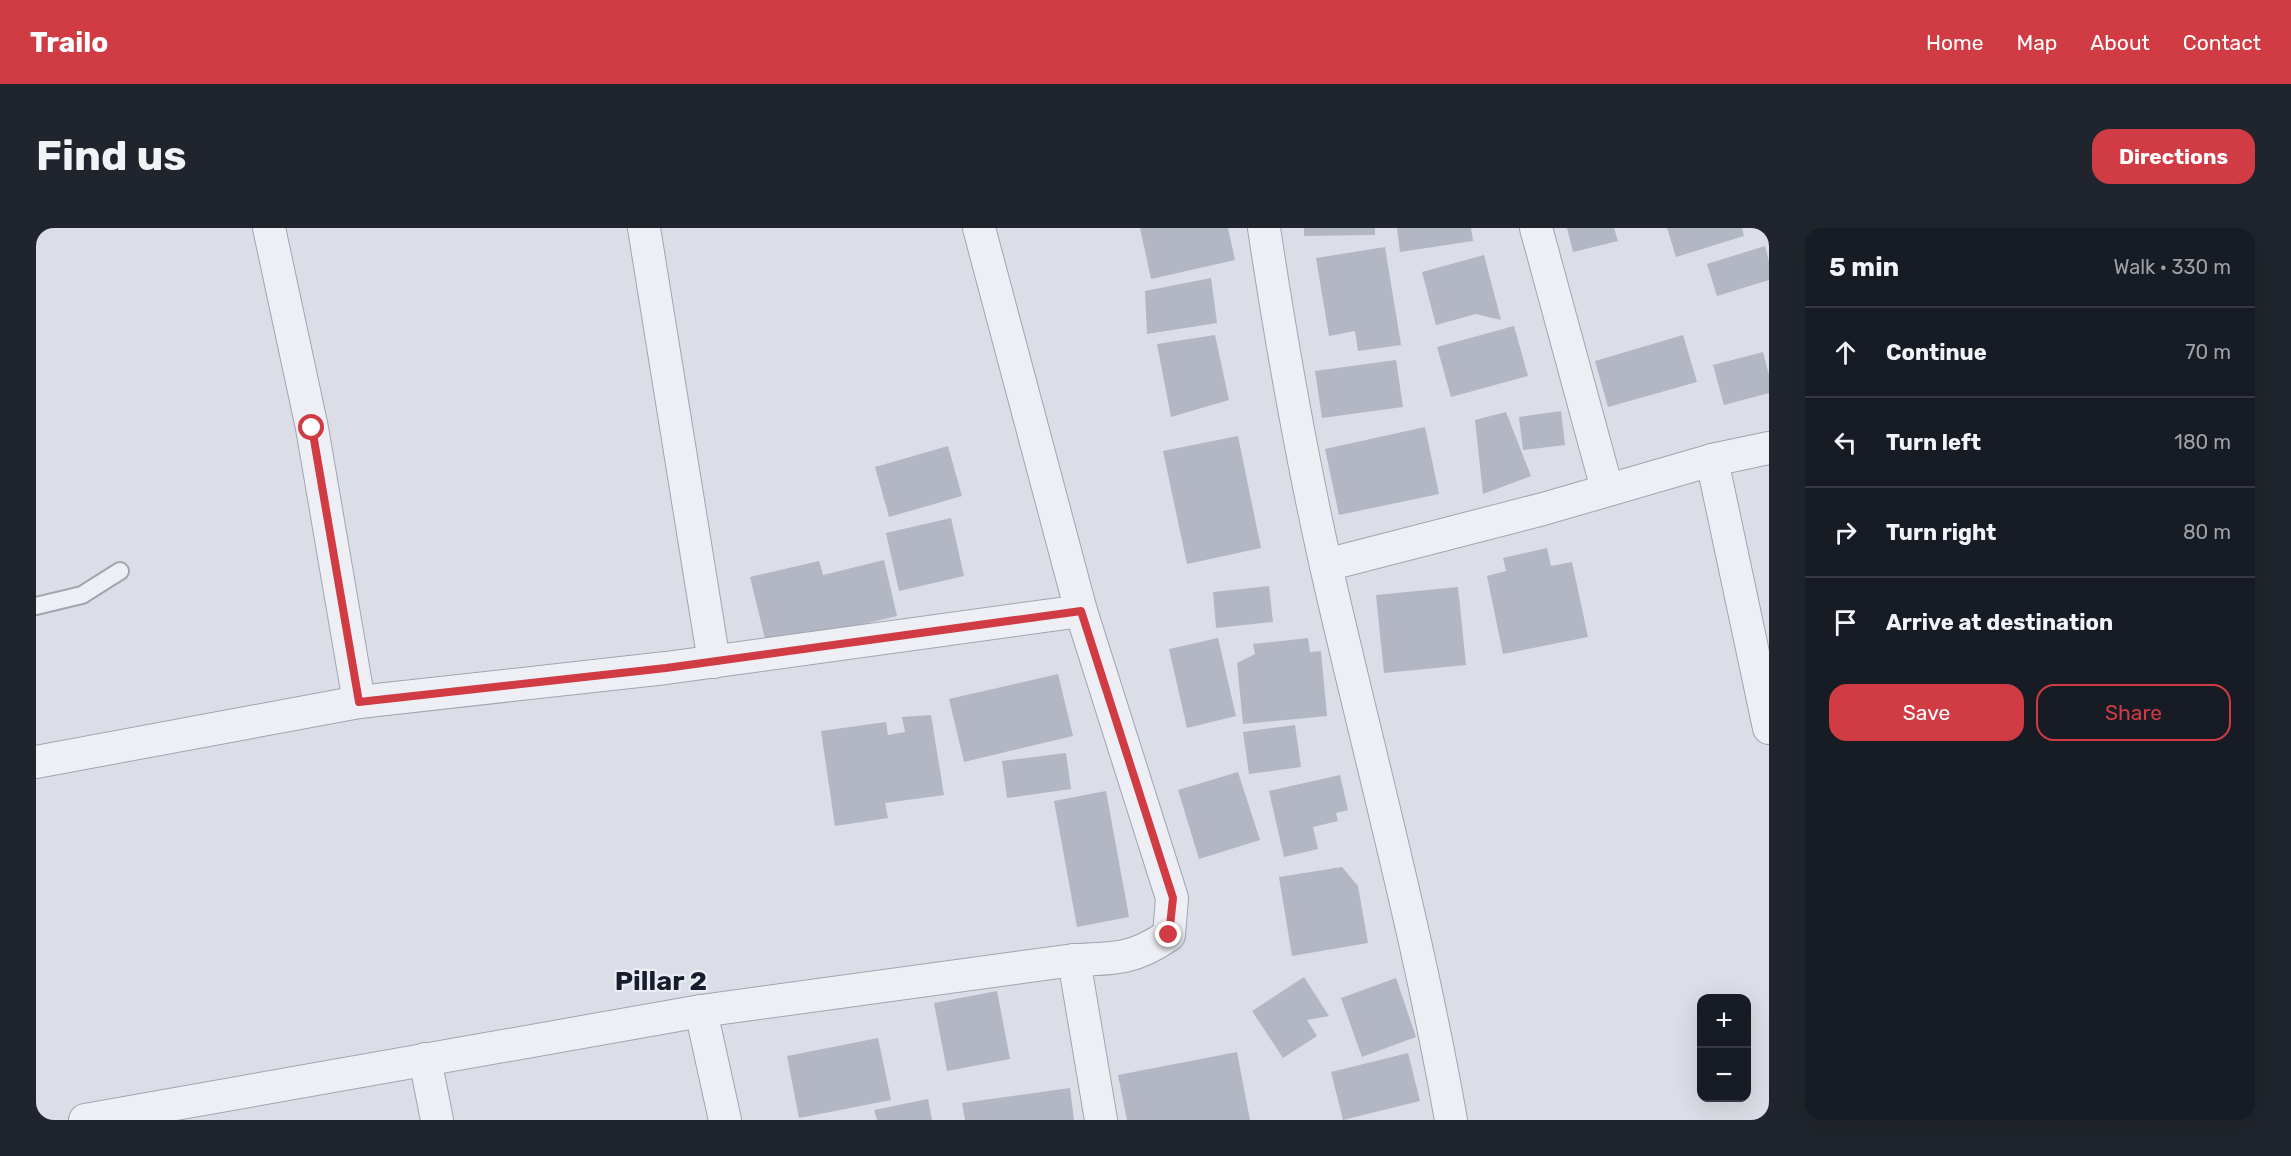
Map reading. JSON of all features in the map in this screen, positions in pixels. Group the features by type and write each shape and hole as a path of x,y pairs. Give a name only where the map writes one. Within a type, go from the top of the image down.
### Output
{"street":[{"path":"269,228 312,428 359,702"},
{"path":"644,228 714,662"},
{"path":"98,1119 701,1011 1074,960 1113,959 1147,951 1169,935 1173,898 1081,611 979,228"},
{"path":"1264,228 1280,333 1326,566 1431,1012 1451,1120"},
{"path":"1536,228 1607,489"},
{"path":"1326,566 1543,509 1712,460 1769,448"},
{"path":"1712,460 1769,728"},
{"path":"36,762 359,702 714,662 1081,611"},
{"path":"1074,960 1101,1120"},
{"path":"701,1011 725,1120"},
{"path":"426,1059 437,1120"}],"lane":[{"path":"36,606 82,595 120,571"}],"building":[{"path":"1140,228 1228,228 1235,260 1151,279"},
{"path":"1304,228 1375,228 1375,235 1304,236"},
{"path":"1397,228 1471,228 1473,241 1400,252"},
{"path":"1567,228 1614,228 1618,241 1573,252"},
{"path":"1667,228 1742,228 1744,236 1676,257"},
{"path":"1765,246 1769,261 1769,280 1717,296 1707,264"},
{"path":"1385,247 1401,345 1358,351 1355,331 1329,336 1316,258"},
{"path":"1484,255 1501,320 1476,314 1436,325 1422,272"},
{"path":"1211,278 1217,323 1147,334 1145,291"},
{"path":"1514,326 1528,376 1451,397 1437,347"},
{"path":"1215,335 1229,400 1171,417 1157,344"},
{"path":"1683,335 1697,382 1608,407 1595,361"},
{"path":"1763,352 1769,375 1769,393 1724,405 1713,365"},
{"path":"1396,360 1403,407 1322,418 1315,371"},
{"path":"1561,411 1565,445 1523,450 1519,417"},
{"path":"1506,412 1531,476 1483,494 1475,420"},
{"path":"1425,427 1439,494 1339,515 1325,449"},
{"path":"1238,436 1261,548 1187,564 1163,451"},
{"path":"948,446 962,496 889,517 875,467"},
{"path":"951,518 964,576 899,591 886,533"},
{"path":"1547,548 1551,566 1572,562 1588,637 1503,654 1487,576 1506,571 1503,558"},
{"path":"884,560 897,616 767,647 750,577 819,561 823,575"},
{"path":"1269,586 1273,622 1216,628 1213,592"},
{"path":"1458,587 1466,665 1384,673 1376,595"},
{"path":"1218,638 1236,716 1187,728 1169,649"},
{"path":"1308,638 1310,652 1321,651 1327,716 1243,724 1237,663 1255,654 1253,644"},
{"path":"1058,674 1073,736 964,762 949,699"},
{"path":"931,715 944,795 885,803 888,818 835,826 821,731 886,722 888,735 905,732 902,717"},
{"path":"1295,725 1301,767 1249,774 1243,732"},
{"path":"1066,753 1071,789 1007,798 1002,761"},
{"path":"1238,772 1260,840 1199,859 1178,790"},
{"path":"1340,775 1348,810 1336,813 1338,821 1313,827 1318,849 1284,857 1269,791"},
{"path":"1106,791 1129,917 1077,927 1054,801"},
{"path":"1342,867 1358,886 1368,943 1292,956 1279,877"},
{"path":"1304,977 1329,1016 1307,1020 1317,1036 1283,1058 1252,1011"},
{"path":"1396,978 1416,1037 1362,1057 1341,998"},
{"path":"997,991 1010,1059 947,1071 934,1003"},
{"path":"878,1038 891,1100 799,1118 787,1056"},
{"path":"1237,1052 1250,1120 1127,1120 1118,1075"},
{"path":"1408,1053 1420,1101 1343,1120 1331,1072"},
{"path":"1070,1088 1074,1120 965,1120 962,1103"},
{"path":"928,1099 932,1120 877,1120 874,1110"}],"district":[{"name":"Pillar 2","path":"661,981"}],"route":[{"path":"312,428 359,702 666,668 1081,611 1173,898 1169,935"}]}
